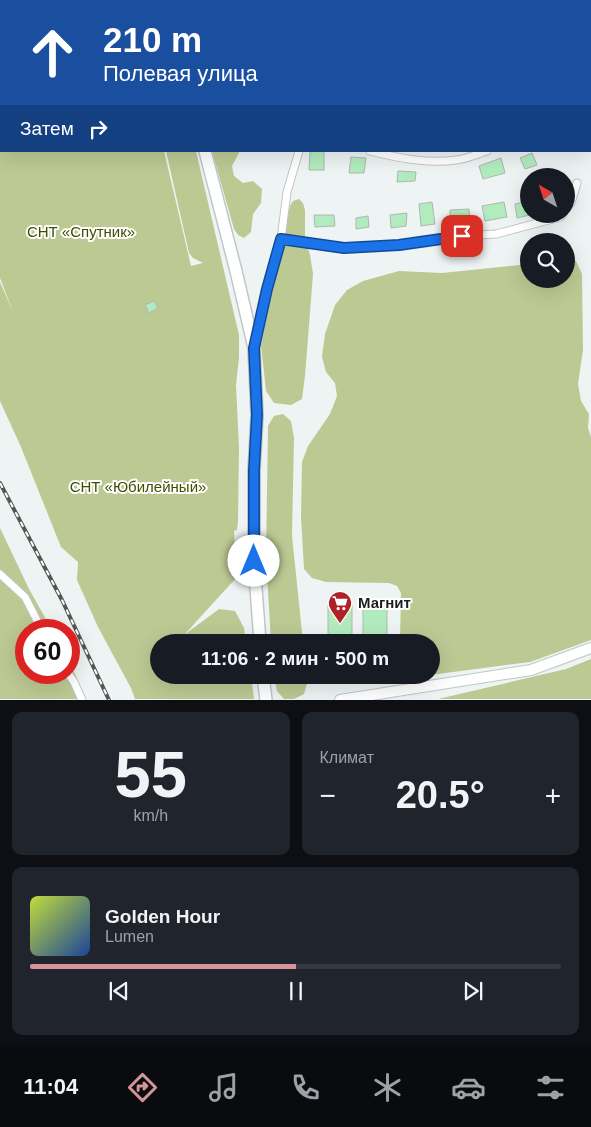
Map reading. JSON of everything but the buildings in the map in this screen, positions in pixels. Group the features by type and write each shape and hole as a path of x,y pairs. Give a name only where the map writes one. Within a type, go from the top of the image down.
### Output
{"main road":[{"path":"205,152 238,277 254,348 257,415 254,470 254,561 259,634"},
{"path":"265,684 266,700"}],"street":[{"path":"254,348 267,289 281,239 287,192 299,152"},
{"path":"374,152 400,159 424,161 458,160 484,152"},
{"path":"575,190 577,183"},
{"path":"281,239 344,248 399,245 462,236 496,234 537,223"},
{"path":"0,574 25,597 36,619"},
{"path":"340,700 531,670 591,648"},
{"path":"75,684 82,700"}],"green space":[{"path":"0,152 164,152 191,266 203,263 193,258 189,253 166,152 196,152 239,335 236,385 239,447 238,522 237,530 234,531 236,578 185,634 150,634 150,684 252,684 254,699 135,699 98,627 77,580 78,562 61,547 21,447 0,401 0,282 13,312 0,278"},
{"path":"212,152 239,152 232,166 234,176 243,183 253,181 262,189 261,203 253,214 251,232 244,238 238,235 234,229"},
{"path":"299,199 303,203 305,210 305,237 313,274 302,399 291,405 274,403 266,391 261,345 290,206 293,201"},
{"path":"575,261 582,274 583,350 578,384 581,401 589,414 588,428 591,437 591,640 530,662 440,674 440,634 400,634 401,593 397,586 389,583 326,582 312,578 304,569 301,517 302,462 308,446 330,414 337,396 335,383 326,372 322,357 325,334 335,305 347,290 363,281 399,271 442,273 520,265 520,288 575,288"},
{"path":"283,414 291,421 294,438 292,536 302,634 271,634 266,558 268,426 274,416"},
{"path":"0,528 29,589 46,619 15,619 15,684 79,684 86,699 0,699"},
{"path":"219,609 235,611 244,628 245,634 185,634"},
{"path":"591,659 591,699 438,699 566,669"},
{"path":"276,684 307,684 304,694 294,699 284,699 277,691"}],"railway":[{"path":"0,483 62,600 109,700"}],"place":[{"name":"Магнит","path":"340,624"}],"route":[{"path":"254,561 254,470 257,415 254,348 267,289 281,239 344,248 399,245 462,236"}],"park label":[{"name":"СНТ «Спутник»","path":"81,232"},
{"name":"СНТ «Юбилейный»","path":"138,487"}]}
